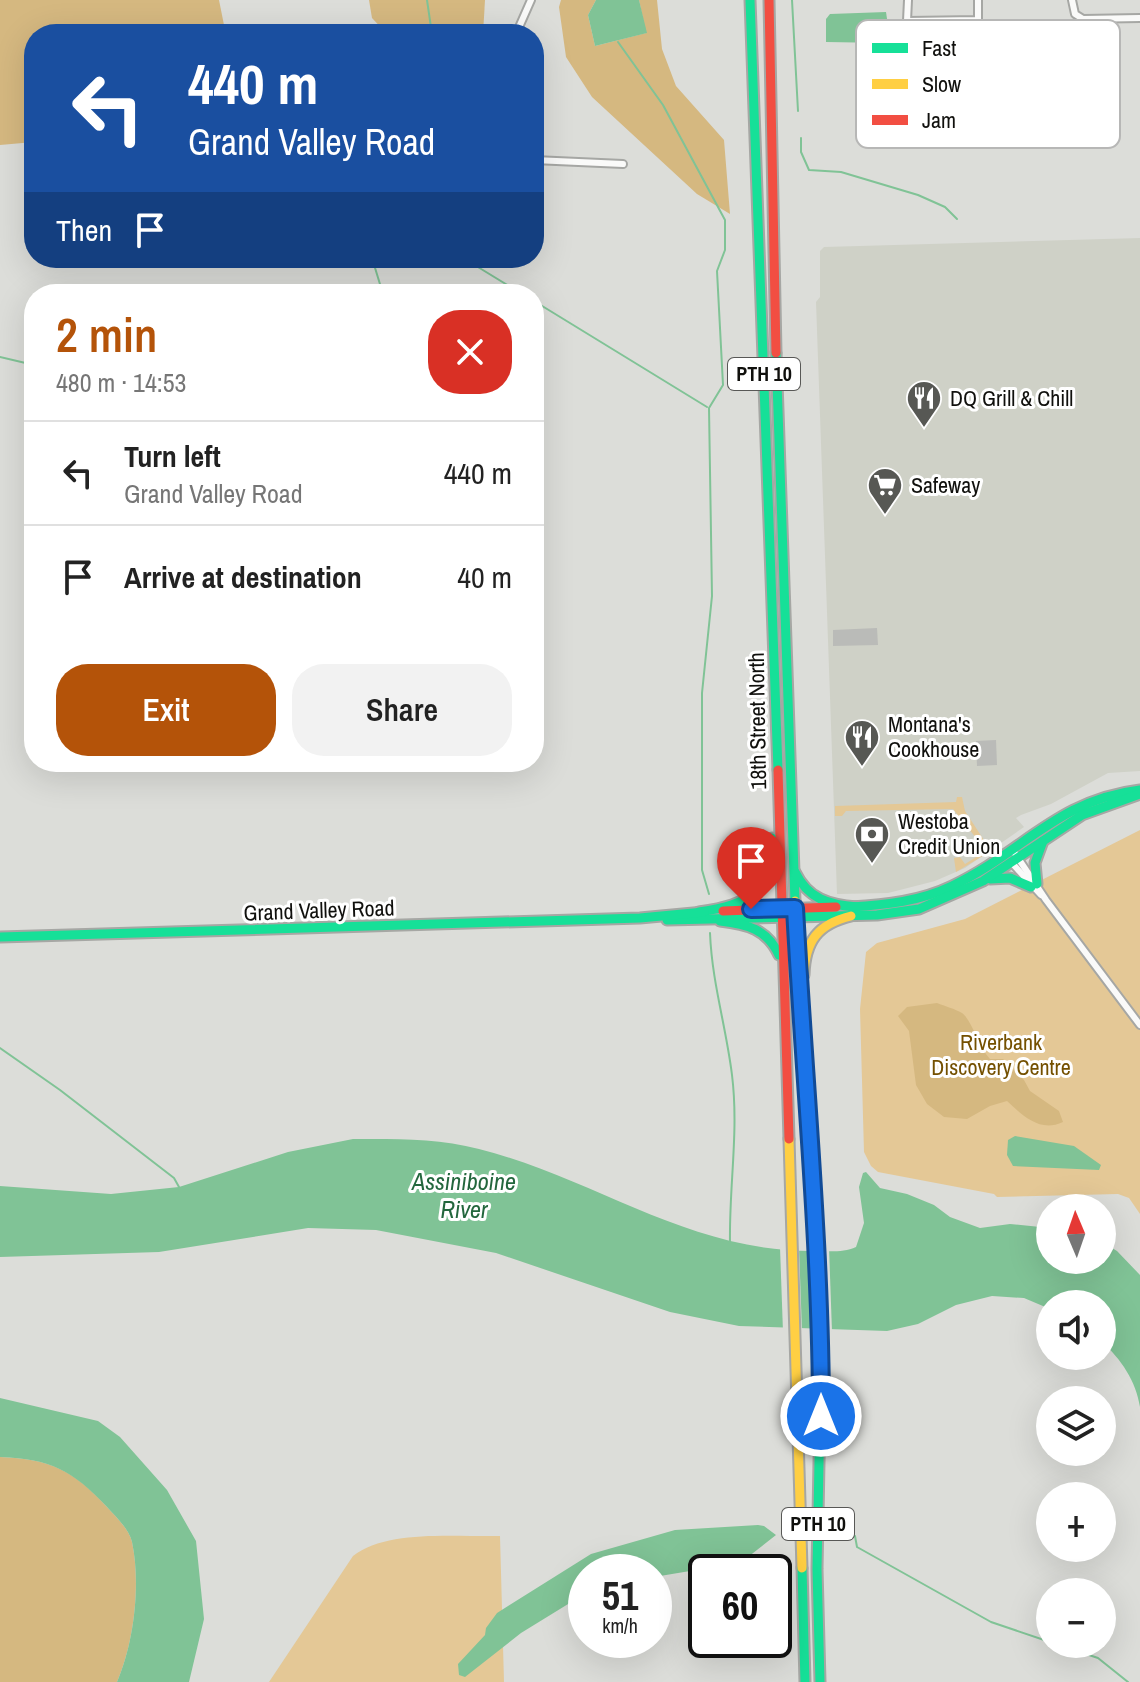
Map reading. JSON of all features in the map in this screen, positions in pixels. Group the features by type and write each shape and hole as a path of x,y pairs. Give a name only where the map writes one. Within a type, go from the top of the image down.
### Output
{"main road":[{"name":"18th Street North","path":"750,0 775,684 805,1682"},
{"name":"PTH 10","path":"769,0 773,116"},
{"name":"18th Street North","path":"773,116 776,371 795,914 800,1028 816,1211 821,1367 817,1569 820,1682"},
{"path":"699,912 733,907 747,900 768,877 775,748"},
{"path":"795,914 851,916 919,909 983,881 1080,803 1116,792 1140,792"},
{"path":"795,914 902,902 946,890 1044,839 1082,815 1140,792"},
{"path":"983,881 1010,878 1034,885 1035,863 1044,839"},
{"path":"793,854 796,874 811,895 832,905 857,907"},
{"name":"Grand Valley Road","path":"640,918 699,912 795,914"},
{"name":"Grand Valley Road","path":"0,937 640,918 720,921 781,914"},
{"path":"800,1028 808,941 822,924 851,916"},
{"path":"720,921 750,925 765,933 778,953 783,978"}],"street":[{"path":"520,24 531,0"},
{"path":"907,20 908,0"},
{"path":"1072,0 1075,14 1083,19 1140,18"},
{"path":"754,116 773,116"},
{"path":"544,160 623,164"},
{"path":"1012,856 1140,1025"}],"shaded area":[{"path":"0,0 219,0 224,24 24,24 24,143 0,145"},
{"path":"369,0 485,0 484,24 378,24 372,18"},
{"path":"561,0 596,0 588,15 595,46 646,33 639,0 657,0 662,49 676,86 724,140 730,214 697,194 592,97 566,57 559,7"},
{"path":"1140,238 1140,771 1108,773 1051,804 1021,815 1016,818 1024,827 965,868 935,881 888,893 837,894 816,302 820,297 820,251 824,247"},
{"path":"937,1003 962,1013 990,1059 1003,1059 1024,1080 1030,1091 1059,1111 1063,1122 1039,1124 1007,1101 990,1106 967,1119 944,1117 927,1104 916,1085 909,1031 898,1016 907,1007"},
{"path":"0,1457 33,1460 72,1475 95,1494 128,1532 135,1558 136,1594 132,1632 117,1682 0,1682"}],"green space":[{"path":"957,797 962,797 965,811 991,851 956,872 954,858 960,857 965,864 978,856 974,848 980,843 953,809 846,811 842,816 835,816 835,806 956,802"},
{"name":"Riverbank Discovery Centre","path":"1140,830 1140,1214 1129,1198 1118,1194 997,1197 878,1172 871,1166 864,1152 860,1009 866,952 877,943 965,919"},
{"path":"423,1536 500,1536 504,1682 269,1682 353,1556 367,1547"}],"water":[{"path":"596,0 639,0 647,33 595,46 588,15"},
{"path":"886,12 887,20 856,20 856,42 826,42 826,19 830,14"},
{"path":"1015,1136 1074,1146 1101,1165 1099,1170 1013,1166 1007,1155 1008,1140"},
{"name":"Assiniboine River","path":"353,1139 401,1139 463,1145 522,1162 644,1212 725,1240 768,1248 814,1251 856,1247 864,1223 859,1187 866,1172 880,1188 907,1194 934,1205 950,1217 980,1228 1010,1224 1036,1227 1036,1274 1116,1274 1117,1251 1140,1275 1140,1407 1127,1371 1116,1357 1116,1290 1036,1290 1036,1303 1024,1298 992,1296 956,1305 918,1324 887,1331 739,1326 670,1312 496,1253 376,1230 308,1228 159,1252 0,1257 0,1186 111,1194 179,1187 288,1152"},
{"path":"0,1398 98,1421 120,1437 167,1490 196,1541 204,1619 189,1682 117,1682 132,1632 136,1594 135,1558 130,1537 107,1507 71,1475 33,1460 0,1457"},
{"path":"758,1525 776,1535 752,1554 688,1554 688,1571 672,1574 672,1554 591,1554 675,1530"},
{"path":"568,1568 568,1604 521,1633 465,1677 459,1675 458,1664 485,1635 486,1628 497,1613"}],"pier":[{"path":"780,1247 799,1247 802,1332 783,1332"},
{"path":"810,1247 829,1247 832,1332 813,1332"}],"building":[{"path":"877,628 878,645 833,646 833,630"},
{"path":"996,740 997,765 977,766 976,741"}],"waterway":[{"path":"427,0 431,24"},
{"path":"792,0 798,111"},
{"path":"618,42 663,105 725,220 725,250 717,271 723,385 709,408 712,596 702,693 702,870 709,894"},
{"path":"801,138 801,152 809,170 841,172 918,195 945,207 957,219"},
{"path":"375,268 380,284"},
{"path":"480,268 506,284"},
{"path":"544,307 707,407"},
{"path":"0,357 24,363"},
{"path":"710,933 734,1096 730,1242"},
{"path":"0,1048 174,1178 179,1187"},
{"path":"837,1533 855,1536 857,1547 991,1622 1036,1637"},
{"path":"1098,1658 1128,1682"}],"traffic: fast":[{"path":"750,0 778,770"},
{"path":"776,353 795,901"},
{"path":"851,907 903,901 940,891 977,873 1062,816 1111,796 1140,790"},
{"path":"667,920 877,915 919,909 983,881 1082,815 1140,794"},
{"path":"699,912 732,905 754,893 767,872 772,838"},
{"path":"1037,884 1035,863 1043,841"},
{"path":"795,872 806,889 820,899 857,907"},
{"path":"990,879 1010,878 1031,887"},
{"path":"0,937 640,918 704,912"},
{"path":"720,921 755,929 769,939 779,955"},
{"path":"820,1409 817,1569 820,1682"},
{"path":"802,1568 805,1682"}],"traffic: slow":[{"path":"795,901 819,1282 820,1409"},
{"path":"804,975 807,953 816,936 830,924 851,916"},
{"path":"789,1139 802,1568"}],"traffic: jam":[{"path":"769,0 776,353"},
{"path":"778,770 789,1139"},
{"path":"723,911 836,907"}],"place":[{"name":"DQ Grill & Chill","path":"924,429"},
{"name":"Safeway","path":"885,516"},
{"name":"Montana's Cookhouse","path":"862,768"},
{"name":"Westoba Credit Union","path":"872,865"}],"route":[{"path":"751,909 795,908 801,1049 816,1211 821,1416"}]}
